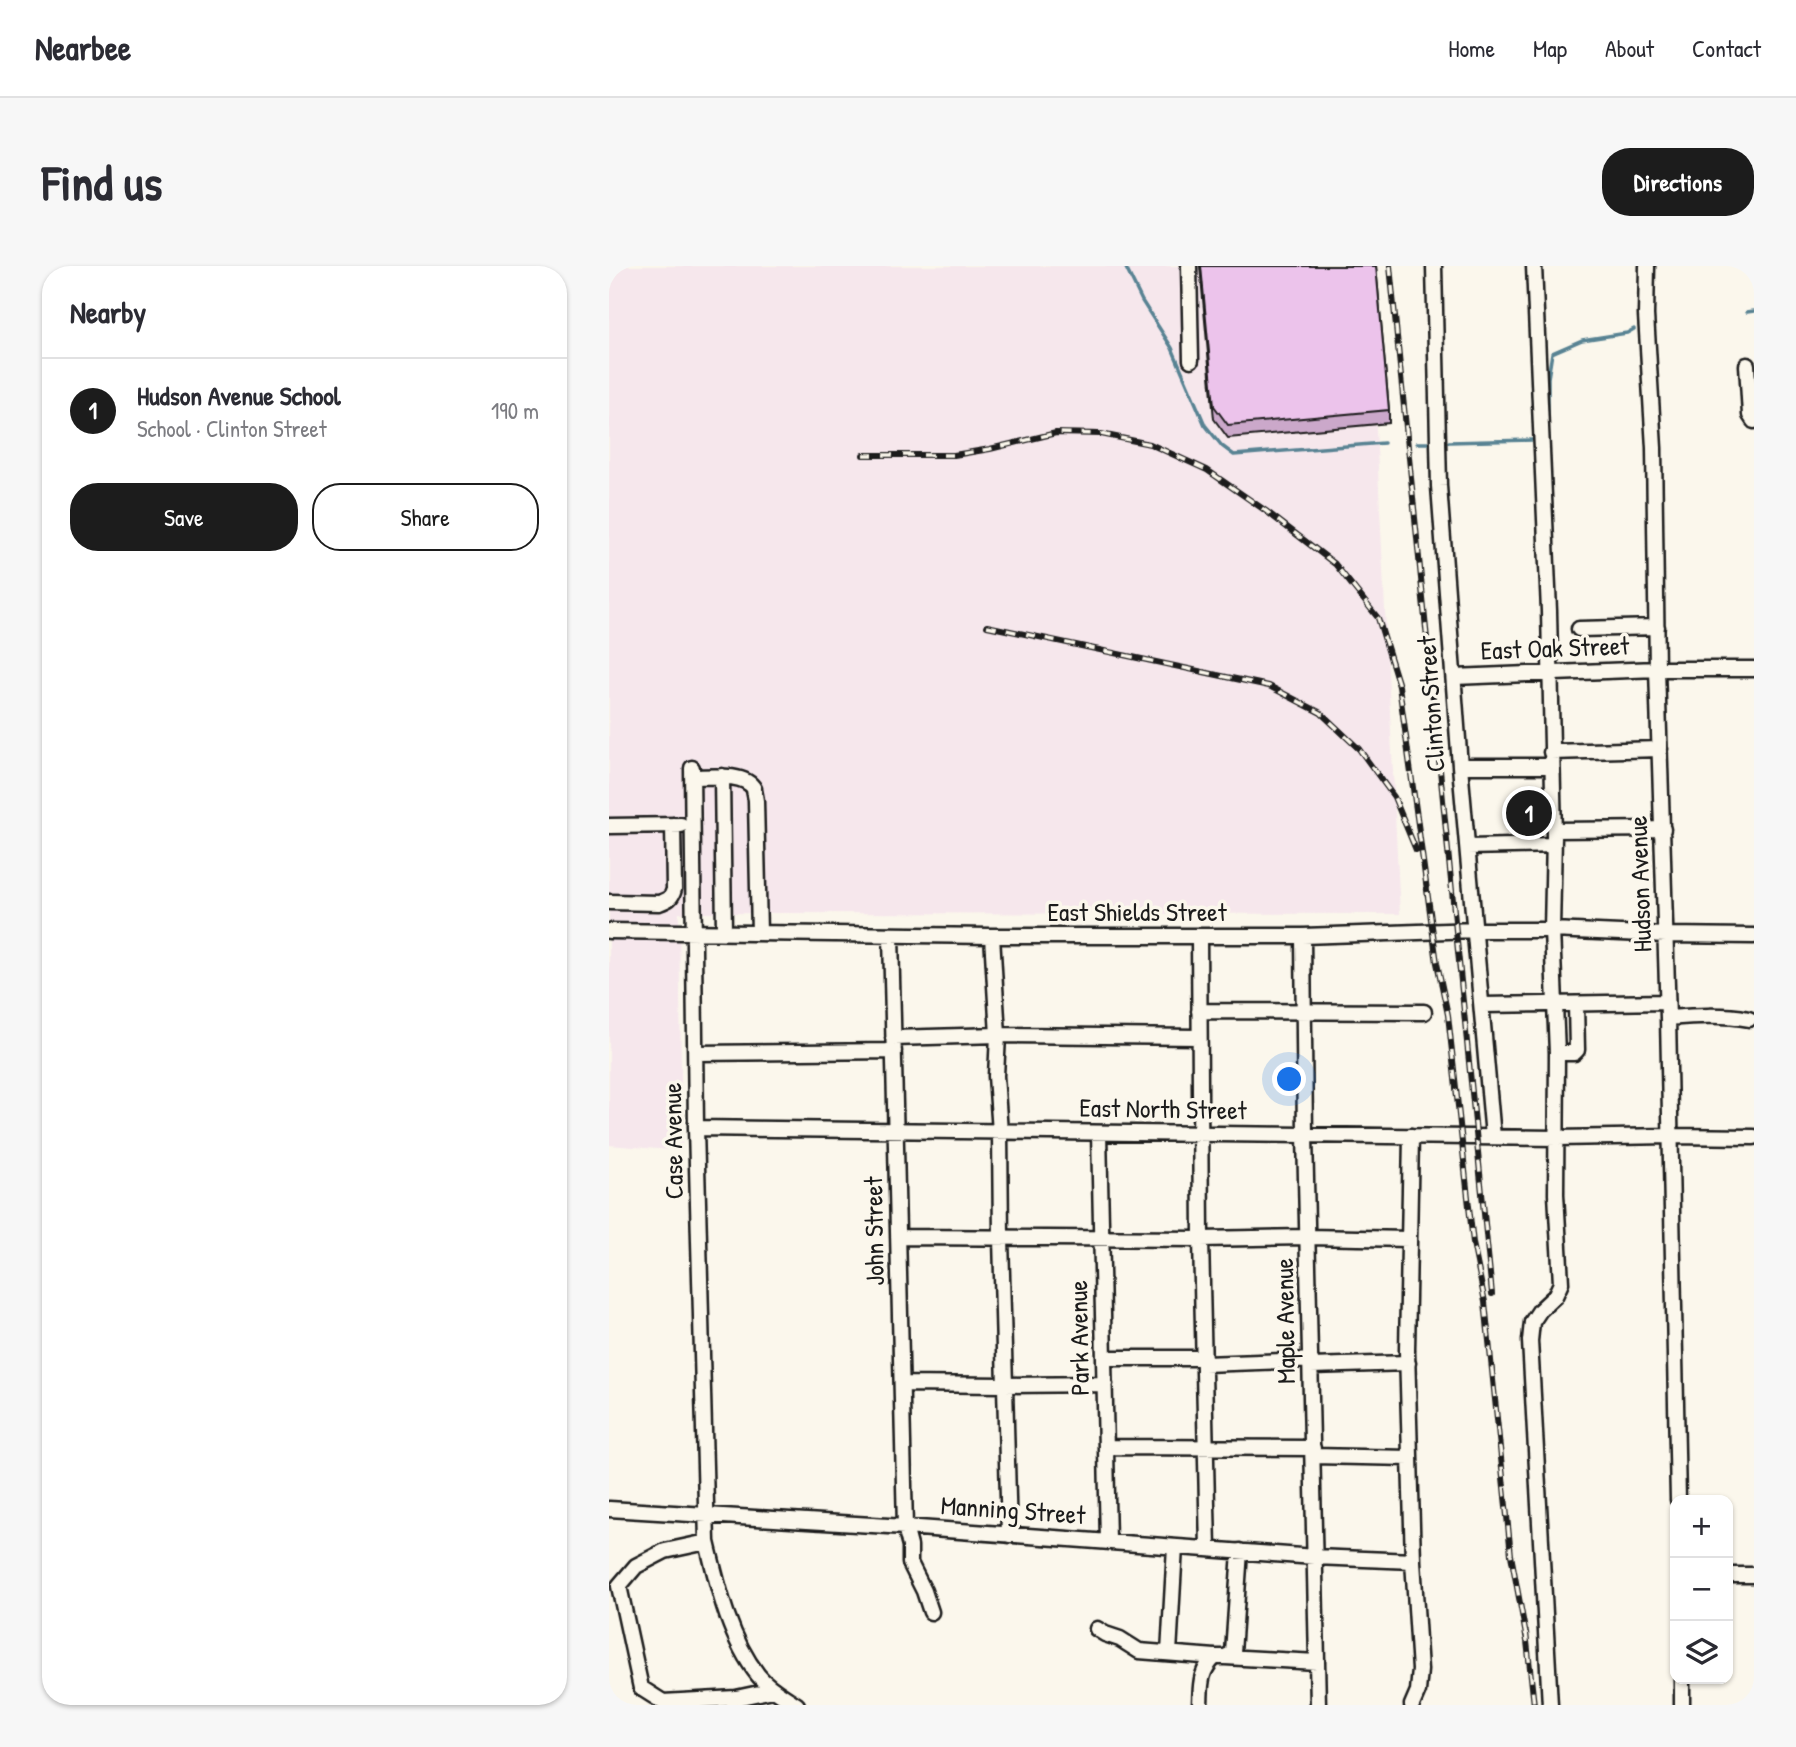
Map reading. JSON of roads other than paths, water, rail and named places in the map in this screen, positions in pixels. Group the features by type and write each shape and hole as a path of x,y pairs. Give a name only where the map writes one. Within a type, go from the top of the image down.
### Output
{"street":[{"path":"1189,266 1191,360"},
{"name":"Clinton Street","path":"1434,266 1439,486 1460,766 1493,1137"},
{"path":"1534,266 1548,574 1554,837 1552,930 1557,1052 1556,1194 1560,1283 1555,1296 1532,1322 1530,1341 1550,1705"},
{"name":"Hudson Avenue","path":"1647,266 1646,315 1654,448 1678,1495"},
{"path":"1747,365 1750,415 1754,421"},
{"path":"1580,629 1657,627"},
{"name":"East Oak Street","path":"1454,677 1657,669 1754,669"},
{"path":"1460,766 1660,749"},
{"name":"Case Avenue","path":"722,776 692,772 706,1542 720,1592 740,1646 759,1676 773,1690 797,1705"},
{"path":"724,932 722,776 748,782 754,790 759,933"},
{"path":"609,902 659,903 672,897 673,825"},
{"path":"609,826 693,825"},
{"path":"1468,847 1663,829"},
{"name":"East Shields Street","path":"609,931 992,936 1303,936 1552,930 1754,936"},
{"name":"John Street","path":"891,935 905,1527 910,1546 910,1563 931,1612"},
{"path":"992,936 998,1035 996,1076 1000,1132 1009,1535"},
{"path":"1199,936 1201,1239 1208,1549"},
{"name":"Maple Avenue","path":"1303,936 1318,1705"},
{"path":"1482,1005 1667,1002"},
{"path":"1557,1052 1574,1053 1577,1050 1576,1004"},
{"path":"1199,1011 1424,1012"},
{"path":"1668,1018 1706,1016 1749,1019"},
{"path":"696,1054 893,1045 998,1035 1199,1037"},
{"name":"East North Street","path":"697,1128 1557,1138 1754,1137"},
{"name":"Park Avenue","path":"1099,1133 1108,1541"},
{"path":"1411,1136 1408,1363 1413,1561 1420,1670 1418,1691 1412,1705"},
{"path":"898,1237 1308,1237 1409,1240"},
{"path":"1104,1358 1408,1363"},
{"path":"902,1384 1105,1384"},
{"path":"1106,1447 1206,1448 1410,1458"},
{"name":"Manning Street","path":"609,1509 905,1527 1315,1557 1413,1561"},
{"path":"706,1542 665,1551 636,1566 619,1586 641,1688 663,1702 736,1698 773,1690"},
{"path":"1169,1653 1175,1546"},
{"path":"1200,1705 1201,1682 1206,1665 1233,1653 1240,1551"},
{"path":"1733,1575 1754,1575"},
{"path":"1097,1629 1139,1651 1317,1662"},
{"path":"1682,1684 1682,1705"}],"waterway":[{"path":"1125,266 1142,301 1172,348 1205,425 1222,446 1234,455 1384,443"},
{"path":"1747,312 1754,311"},
{"path":"1548,425 1548,378 1552,353 1582,340 1627,333 1634,329"},
{"path":"1449,442 1532,440"},
{"path":"1417,443 1431,443"}],"railway":[{"path":"1390,266 1492,1294"},
{"path":"863,455 954,455 1056,433 1101,434 1150,444 1207,470 1266,511 1335,564 1378,618 1399,686 1437,963 1448,1015 1473,1243 1485,1302 1511,1555 1527,1641"},
{"path":"987,626 1269,686 1321,713 1359,749 1394,797 1416,850"},
{"path":"1526,1632 1534,1705"}],"place":[{"name":"Hudson Avenue School","path":"1529,813"}]}
